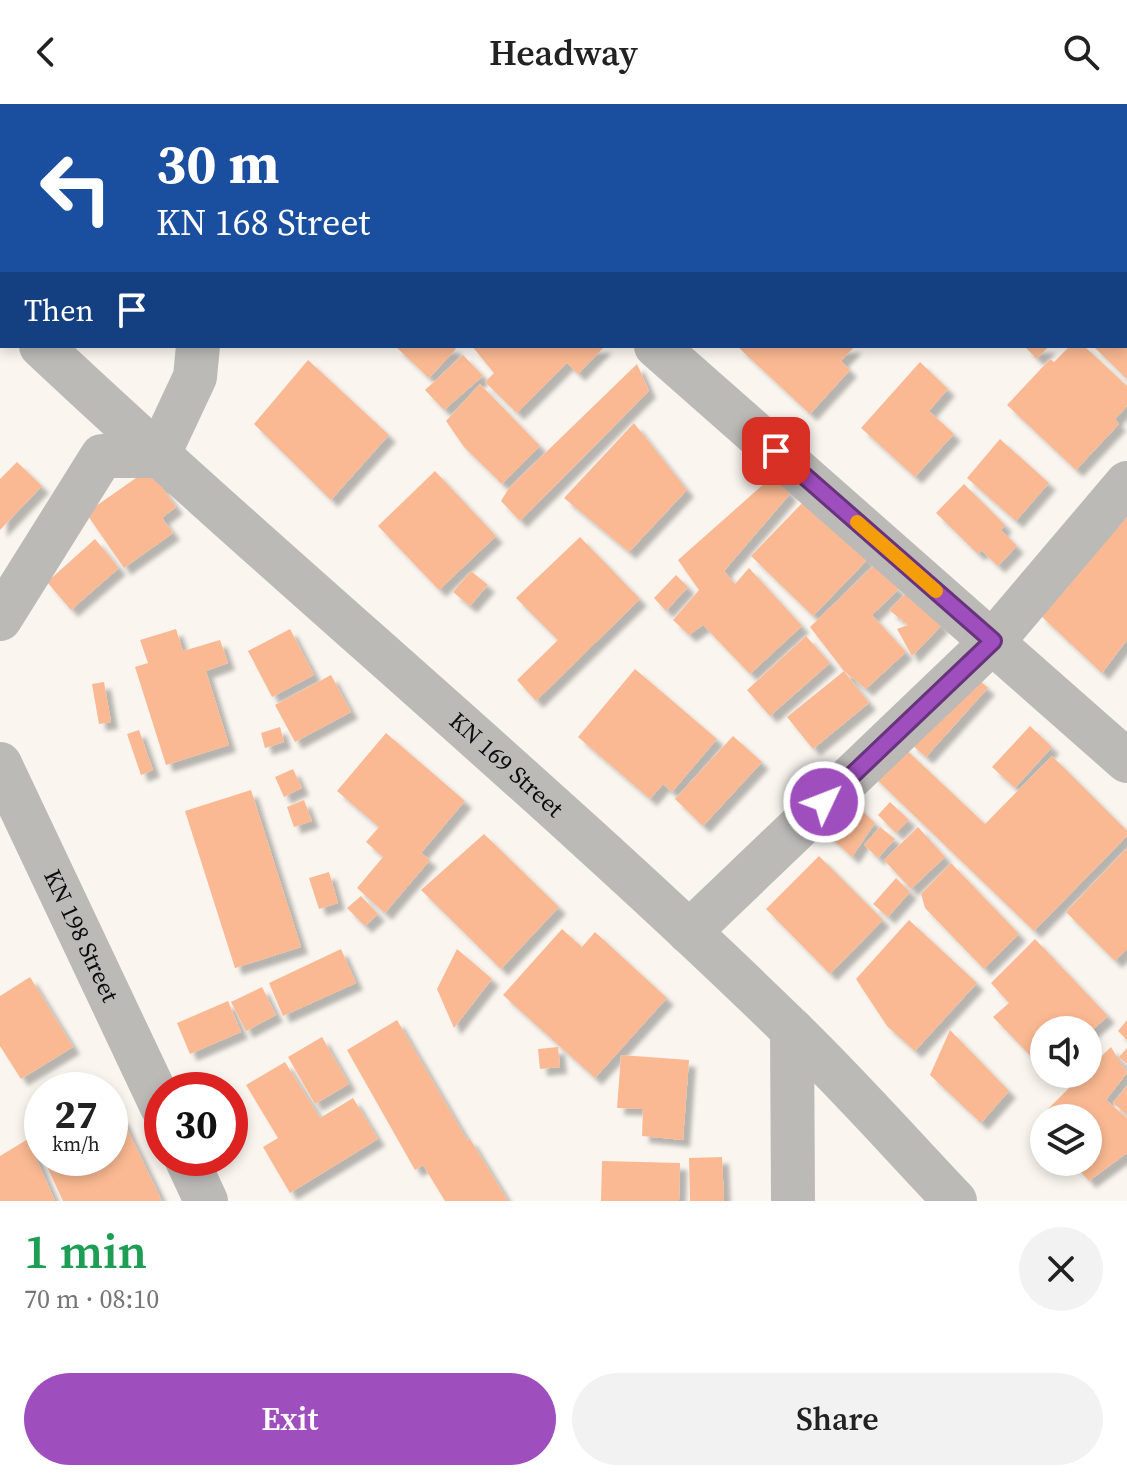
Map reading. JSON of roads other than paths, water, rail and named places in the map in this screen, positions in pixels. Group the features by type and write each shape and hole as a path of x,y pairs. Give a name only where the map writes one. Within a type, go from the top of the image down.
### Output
{"street":[{"name":"KN 169 Street","path":"43,348 158,456 689,932 792,1030 955,1201"},
{"path":"0,619 102,456 158,456 195,377 198,348"},
{"path":"658,348 1127,761"},
{"path":"689,932 993,641 1127,483"},
{"name":"KN 198 Street","path":"0,764 145,1072"},
{"path":"792,1030 793,1201"},
{"path":"194,1176 206,1201"}]}
